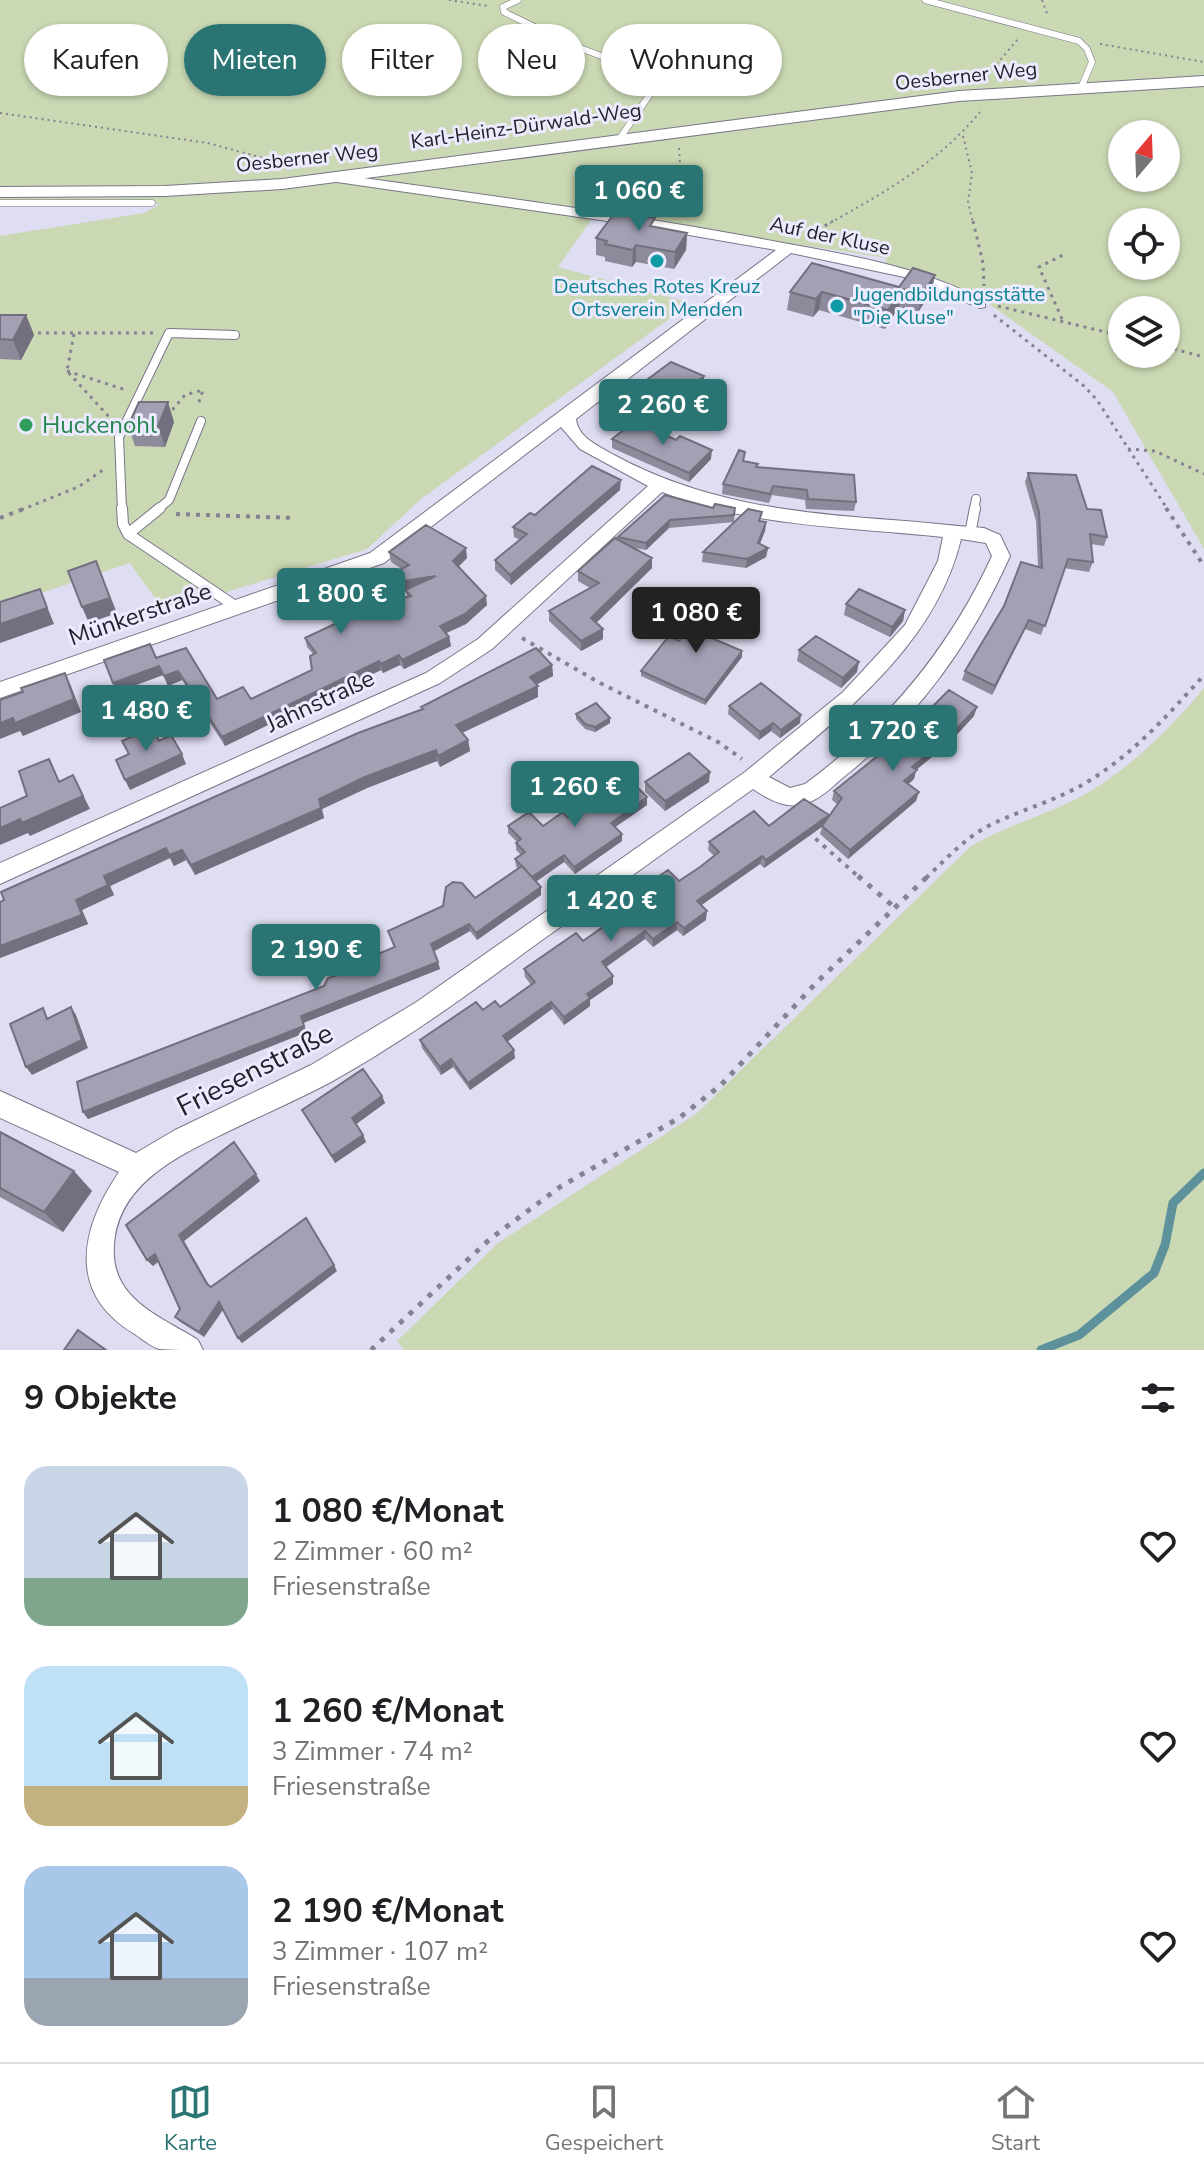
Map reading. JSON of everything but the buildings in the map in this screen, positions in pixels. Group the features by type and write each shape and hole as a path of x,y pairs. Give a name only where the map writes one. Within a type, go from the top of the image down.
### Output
{"street":[{"name":"Oesberner Weg","path":"0,192 213,190 335,178 993,93 1204,81"},
{"name":"Auf der Kluse","path":"335,178 685,228 788,248 907,272 947,285 980,304"},
{"name":"Münkerstraße","path":"0,690 386,553 788,248"},
{"path":"574,410 568,424 577,437 609,460 659,485 751,513 969,533 994,539 1001,556 966,632 943,665 861,751 804,795 783,795 756,776"},
{"name":"Jahnstraße","path":"0,874 433,678 485,644 659,485"},
{"name":"Friesenstraße","path":"138,1167 184,1139 320,1074 424,1011 756,776 850,697 912,629 947,561 969,533"},
{"path":"0,1104 66,1137 138,1167 112,1206 101,1235 100,1263 105,1288 127,1313 188,1350"}],"lane":[{"path":"518,0 503,7 504,12 525,24 661,78 654,97 623,127 618,141"},
{"name":"Oesberner Weg","path":"925,0 1079,41 1087,49 1092,62 1081,88"},
{"path":"0,203 152,203"},
{"path":"235,335 169,333 119,437 123,524 128,534 238,608"},
{"path":"128,534 169,500 201,421"},
{"path":"969,533 976,499"}],"path":[{"path":"449,0 468,5 503,7"},
{"path":"788,248 928,164 963,136 993,93 981,85 1018,40 1020,33 1004,20"},
{"path":"1089,42 1204,62"},
{"path":"0,113 88,123 208,143 290,165"},
{"path":"679,133 685,228"},
{"path":"963,136 972,173 968,202 983,263 985,283 980,304"},
{"path":"1063,320 1039,267 1065,254"},
{"path":"980,304 1108,332"},
{"path":"980,304 1084,386 1204,566"},
{"path":"29,333 169,333"},
{"path":"67,371 74,334"},
{"path":"1180,351 1204,357"},
{"path":"67,371 139,395 162,396 158,409 173,409 180,397 203,390 195,414 201,421"},
{"path":"67,371 114,421 119,437"},
{"path":"1127,449 1155,451 1204,474"},
{"path":"0,518 78,487 121,456"},
{"path":"169,500 175,500 170,514 295,518"},
{"path":"503,626 600,683 718,742 756,776"},
{"path":"371,1350 490,1239 560,1187 679,1118 721,1085 893,906 963,842 993,824 1054,801 1094,778 1150,735 1204,675"},
{"path":"783,795 790,816 893,906"}],"green space":[{"path":"0,0 1204,0 1204,549 1113,392 975,294 939,279 885,265 887,258 596,213 558,267 691,303 421,499 367,549 164,611 130,563 0,607 0,236 144,213 161,204 0,205"},
{"path":"1204,688 1204,1350 405,1350 397,1341 498,1243 696,1114 971,846 1070,802 1101,784 1148,747"}],"waterway":[{"path":"1041,1350 1079,1335 1154,1273 1165,1245 1173,1203 1204,1173"}],"place":[{"name":"Deutsches Rotes Kreuz Ortsverein Menden","path":"657,261"},
{"name":"Jugendbildungsstätte \"Die Kluse\"","path":"837,306"},
{"name":"Huckenohl","path":"26,425"}]}
